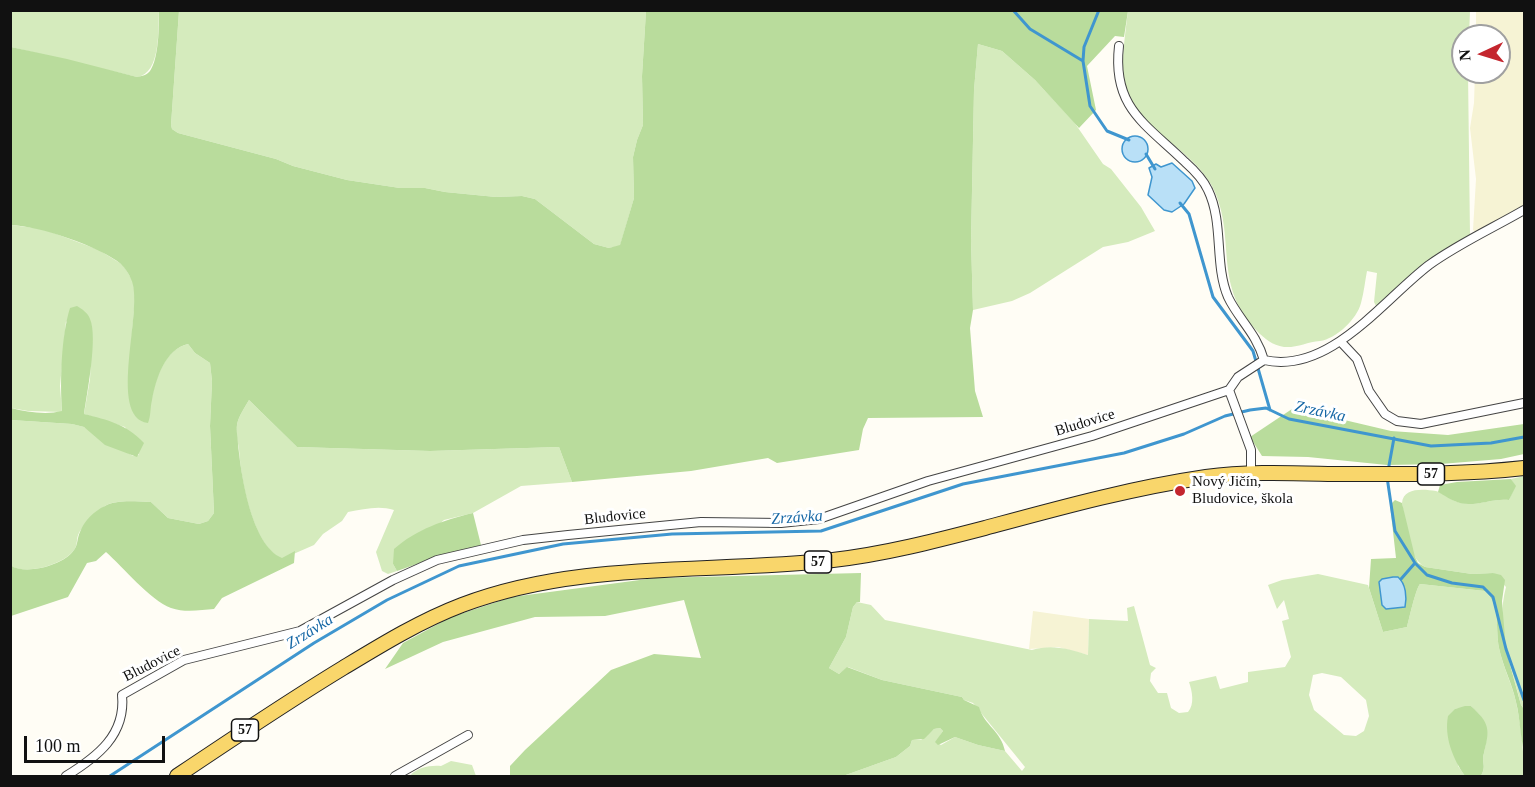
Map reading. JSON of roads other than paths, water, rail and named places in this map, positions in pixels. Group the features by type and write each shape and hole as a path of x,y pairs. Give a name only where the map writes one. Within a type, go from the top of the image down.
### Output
{"main road":[{"name":"57","path":"177,777 256,723 376,648 436,616 487,596 600,575 769,566 849,558 903,548 1133,490 1219,476 1444,474 1524,468"}],"street":[{"path":"1119,46 1117,66 1120,84 1127,102 1144,125 1193,170 1208,190 1217,219 1219,250 1228,296 1256,340 1264,360 1289,363 1310,357 1341,342 1430,265 1524,210"},
{"path":"1341,342 1357,359 1369,391 1385,414 1397,422 1421,424 1524,403"},
{"name":"Bludovice","path":"66,777 97,755 114,736 120,725 122,695 184,660 300,631 393,580 437,560 523,540 557,536 701,522 781,523 819,519 928,481 1092,436 1231,394 1238,377 1264,360"},
{"path":"1231,394 1252,454 1251,474"},
{"path":"395,777 468,735"}],"water":[{"path":"1135,136 1144,140 1148,149 1144,158 1135,162 1126,158 1122,149 1126,140"},
{"path":"1172,163 1192,181 1195,188 1184,204 1172,212 1164,210 1148,195 1152,177 1149,168 1156,164 1161,167"},
{"path":"1398,577 1404,587 1405,607 1386,609 1382,605 1379,582 1382,579"}],"waterway":[{"path":"1013,10 1030,29 1083,61 1090,106 1107,131 1129,140"},
{"path":"1083,61 1084,47 1099,10"},
{"path":"1146,154 1155,169"},
{"path":"1180,203 1189,214 1213,297 1253,351 1270,410"},
{"name":"Zrzávka","path":"110,776 314,643 387,600 459,566 563,544 672,534 821,531 963,484 1124,453 1184,434 1225,416 1266,408 1289,419 1431,446 1491,443 1524,437"},
{"path":"1388,471 1394,438"},
{"path":"1387,477 1395,531 1415,563 1427,575 1452,583 1483,587 1493,597 1506,649 1524,700"},
{"path":"1401,579 1415,563"}],"place":[{"name":"Nový Jičín, Bludovice, škola","path":"1180,491"}]}
